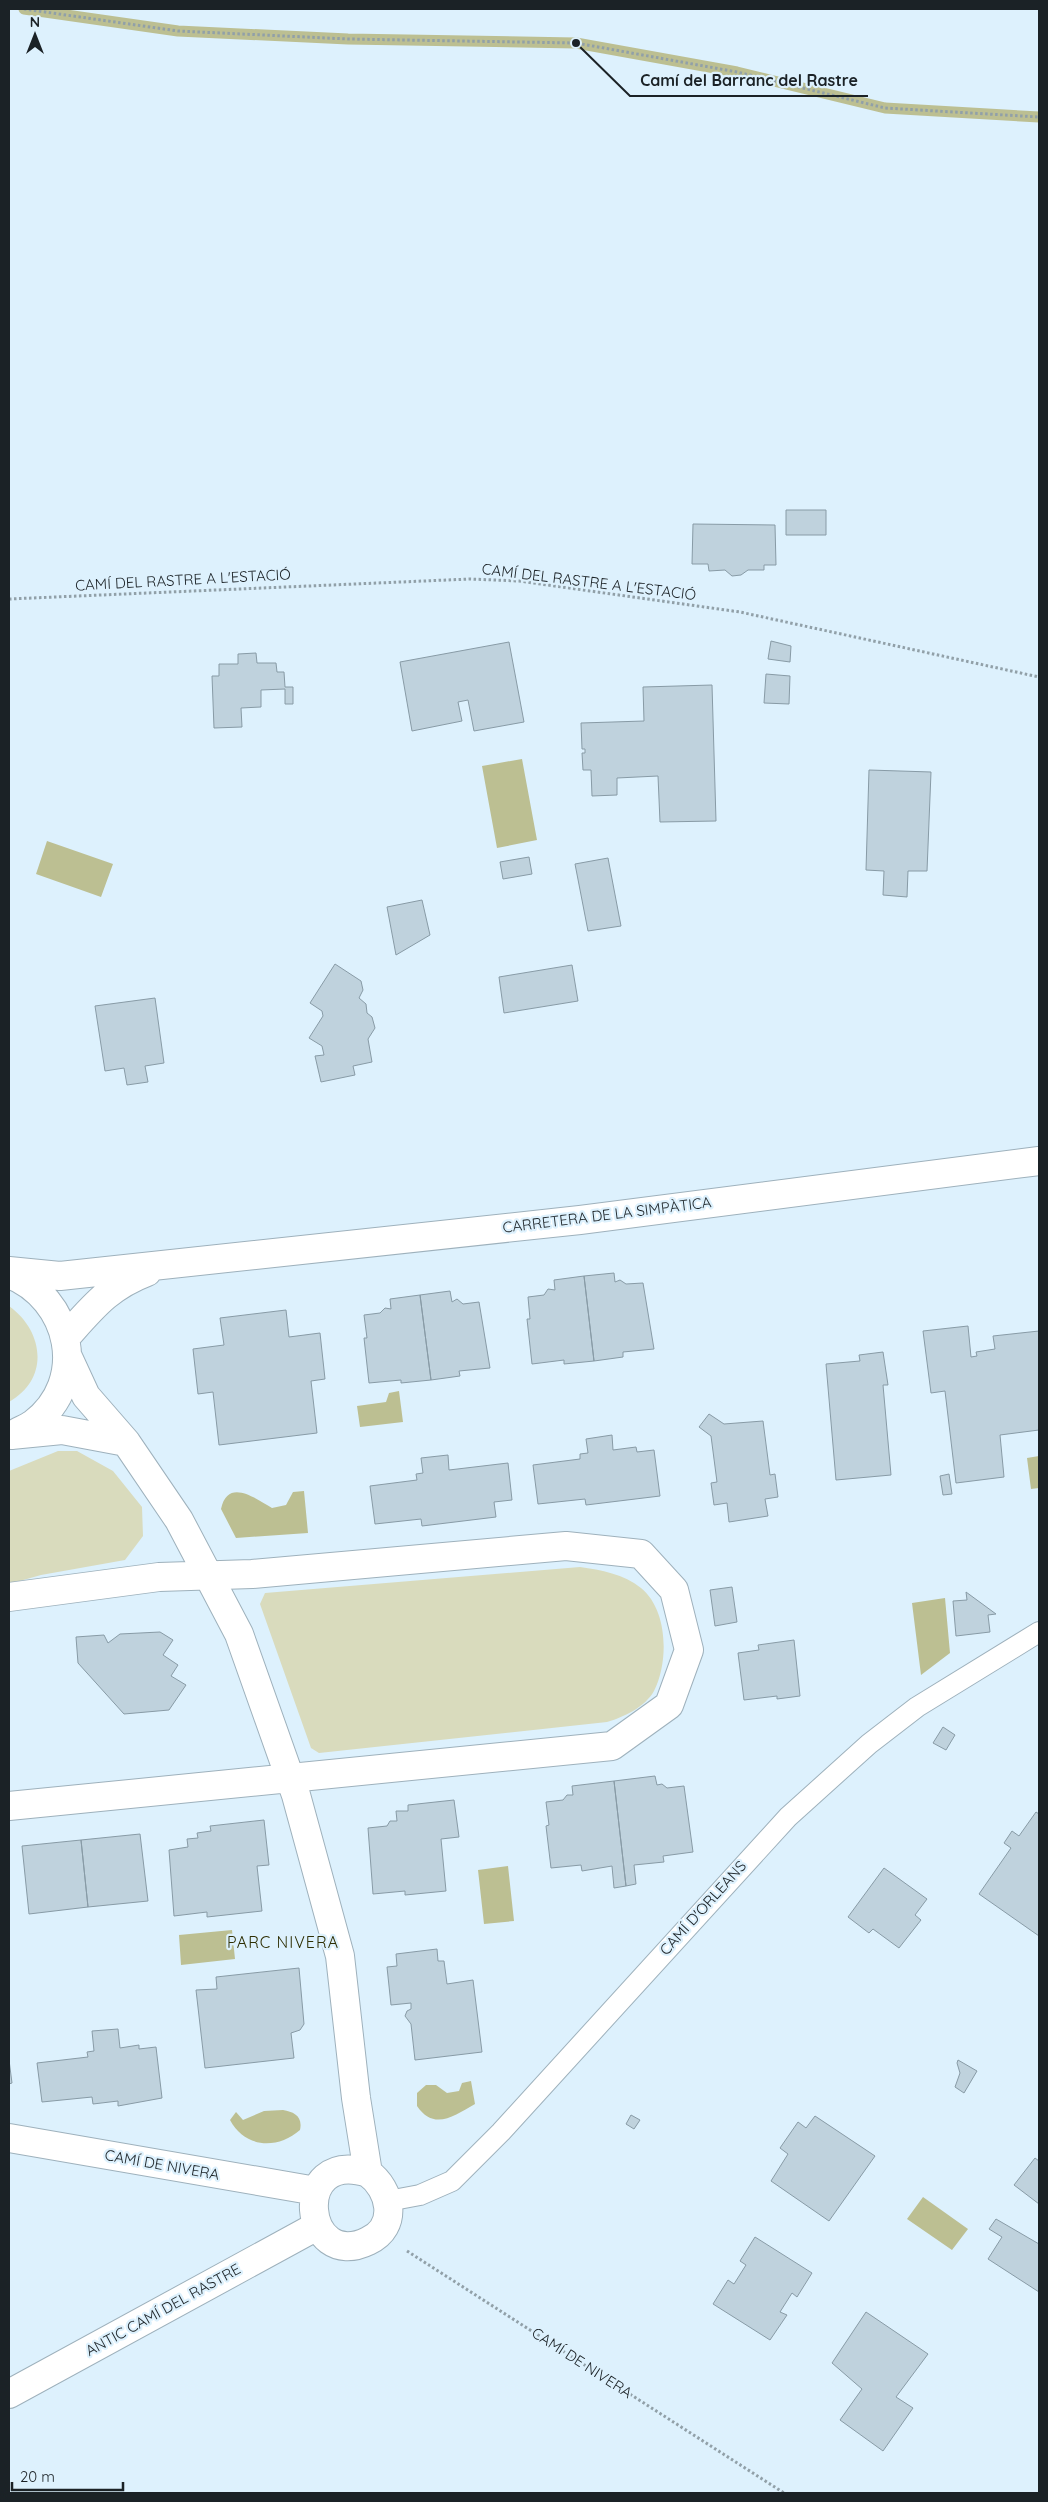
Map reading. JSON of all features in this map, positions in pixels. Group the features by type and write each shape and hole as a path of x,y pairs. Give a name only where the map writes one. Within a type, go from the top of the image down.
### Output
{"street":[{"name":"CARRETERA DE LA SIMPÀTICA","path":"9,1272 60,1276 174,1262 580,1220 1039,1161"},
{"name":"CARRETERA DE LA SIMPÀTICA","path":"67,1347 99,1299 118,1286 174,1262"},
{"path":"9,1272 24,1279 43,1294 57,1314 67,1347 86,1396 126,1442 179,1520 239,1634 290,1779 340,1956 356,2098 368,2173"},
{"path":"10,1436 33,1424 51,1405 63,1383 67,1347"},
{"path":"10,1436 62,1430 126,1442"},
{"path":"9,1597 92,1584 208,1574 262,1573 566,1546 641,1554 674,1590 689,1650 669,1705 612,1746 9,1806"},
{"name":"CAMÍ DE NIVERA","path":"9,2138 316,2191"},
{"path":"356,2169 368,2173 378,2180 385,2190 388,2201 388,2213 380,2233 370,2241 359,2245 347,2246 324,2236 317,2226 313,2215 312,2203 316,2191 332,2174 356,2169"},
{"name":"ANTIC CAMÍ DEL RASTRE","path":"9,2394 317,2226"}],"lane":[{"name":"CAMÍ D'ORLEANS","path":"388,2201 420,2195 452,2181 501,2132 788,1817 869,1744 917,1707 1039,1632"}],"path":[{"path":"24,9 178,31 348,39 576,42 737,72 885,108 1039,117"},
{"name":"CAMÍ DEL RASTRE A L'ESTACIÓ","path":"9,599 470,579 519,581 740,612 1039,677"},
{"name":"CAMÍ DE NIVERA","path":"380,2233 784,2493"}],"shaded area":[{"path":"522,759 537,840 497,848 482,766"},
{"path":"47,841 113,864 101,897 36,874"},
{"path":"9,1306 21,1316 30,1328 38,1355 31,1381 22,1392 9,1402"},
{"path":"399,1391 403,1422 360,1427 357,1406 386,1402 389,1393"},
{"path":"58,1451 77,1451 113,1471 142,1507 143,1536 125,1560 41,1575 9,1584 9,1471"},
{"path":"1039,1456 1039,1488 1031,1489 1027,1458"},
{"path":"304,1491 308,1533 236,1538 221,1509 225,1499 230,1494 236,1492 251,1496 272,1508 286,1505 293,1492"},
{"path":"580,1567 604,1571 627,1579 641,1588 657,1609 663,1636 664,1651 662,1665 654,1691 640,1707 607,1722 319,1753 311,1748 260,1604 265,1593"},
{"path":"945,1598 950,1653 921,1675 912,1603"},
{"path":"508,1866 514,1921 484,1924 478,1870"},
{"path":"232,1930 235,1959 181,1965 179,1935"},
{"path":"471,2081 475,2104 459,2113 437,2120 424,2114 417,2106 417,2093 426,2085 436,2085 447,2093 459,2091 462,2083"},
{"path":"283,2110 291,2112 299,2118 300,2130 281,2141 272,2143 253,2141 236,2129 230,2120 236,2112 243,2120 264,2111"},
{"path":"923,2197 968,2229 952,2250 907,2219"}],"building":[{"path":"786,510 826,510 826,535 786,535"},
{"path":"693,524 775,525 776,565 764,565 764,570 748,570 741,575 732,576 725,570 709,571 708,564 692,564"},
{"path":"771,641 791,646 790,662 768,659"},
{"path":"509,642 524,722 474,731 468,700 458,702 462,721 412,731 400,662"},
{"path":"256,653 257,663 276,663 277,672 284,672 285,687 293,687 293,704 285,704 285,689 261,690 261,707 241,708 242,727 214,728 212,676 219,676 219,664 238,664 238,654"},
{"path":"766,674 790,676 789,704 764,703"},
{"path":"712,685 716,821 660,822 658,776 617,778 617,795 592,796 591,770 583,770 582,753 585,753 585,749 582,749 581,723 644,721 643,687"},
{"path":"869,770 931,772 927,871 908,871 907,897 883,895 884,871 866,870"},
{"path":"529,857 532,874 503,879 500,862"},
{"path":"608,858 621,926 588,931 575,864"},
{"path":"422,900 430,935 396,955 387,907"},
{"path":"335,964 361,981 363,990 359,998 366,1004 367,1013 372,1017 375,1028 368,1039 372,1062 353,1066 355,1075 321,1082 315,1056 324,1055 322,1046 309,1038 323,1016 322,1011 310,1003"},
{"path":"572,965 578,1001 504,1013 499,977"},
{"path":"155,998 164,1063 145,1066 148,1082 127,1085 124,1068 105,1071 95,1006"},
{"path":"614,1273 615,1282 620,1280 626,1284 643,1283 654,1349 623,1352 623,1357 594,1361 584,1276"},
{"path":"584,1276 594,1361 564,1364 564,1360 532,1364 527,1319 530,1319 528,1297 544,1295 548,1289 555,1290 554,1280"},
{"path":"450,1291 452,1302 457,1299 463,1304 479,1302 490,1368 459,1371 460,1376 431,1380 420,1295"},
{"path":"420,1295 431,1380 401,1383 401,1380 369,1383 364,1338 367,1338 364,1315 380,1313 385,1308 391,1309 390,1299"},
{"path":"286,1310 289,1337 320,1333 325,1379 311,1381 317,1433 219,1445 213,1392 198,1394 193,1349 224,1345 220,1318"},
{"path":"968,1326 971,1357 977,1356 976,1352 995,1349 993,1336 1039,1331 1039,1430 1000,1435 1004,1477 956,1483 945,1391 931,1393 923,1331"},
{"path":"883,1352 888,1385 883,1385 891,1475 836,1480 826,1364 860,1361 859,1355"},
{"path":"709,1414 724,1424 763,1421 770,1475 775,1474 778,1497 765,1499 768,1516 729,1522 727,1503 714,1505 711,1483 717,1482 711,1436 699,1427"},
{"path":"612,1435 613,1450 636,1447 637,1452 654,1450 660,1496 586,1505 585,1499 538,1504 533,1465 580,1459 580,1454 588,1453 586,1439"},
{"path":"448,1455 449,1470 508,1463 512,1500 494,1502 496,1517 422,1526 421,1519 375,1524 370,1486 417,1480 416,1474 423,1473 421,1458"},
{"path":"949,1474 952,1494 943,1495 940,1476"},
{"path":"732,1587 737,1622 715,1626 710,1590"},
{"path":"966,1592 996,1614 988,1615 990,1632 956,1636 953,1601 967,1600"},
{"path":"160,1632 173,1640 163,1655 178,1665 171,1676 186,1685 169,1710 124,1714 78,1663 76,1637 104,1635 108,1643 120,1634"},
{"path":"794,1640 800,1696 777,1699 777,1696 744,1700 738,1653 759,1650 758,1645"},
{"path":"943,1727 955,1735 946,1750 933,1743"},
{"path":"655,1776 657,1785 662,1784 667,1788 684,1786 693,1852 663,1856 664,1862 634,1865 636,1884 626,1886 614,1781"},
{"path":"614,1781 626,1886 614,1888 612,1866 582,1871 581,1865 551,1868 546,1826 549,1825 546,1802 563,1800 567,1795 573,1795 572,1786"},
{"path":"454,1800 459,1837 441,1839 446,1891 405,1895 405,1891 373,1894 368,1828 387,1826 390,1821 397,1821 396,1811 408,1811 408,1805"},
{"path":"1036,1812 1039,1814 1039,1936 979,1894 1011,1848 1004,1843 1012,1831 1019,1836"},
{"path":"264,1820 269,1865 257,1866 262,1911 207,1917 207,1912 174,1916 169,1850 188,1847 187,1839 198,1838 197,1833 211,1831 210,1826"},
{"path":"140,1834 148,1901 88,1907 81,1840"},
{"path":"81,1840 88,1907 29,1914 22,1846"},
{"path":"884,1868 927,1899 915,1915 921,1920 899,1948 873,1929 869,1933 848,1917"},
{"path":"437,1949 438,1961 444,1961 447,1984 473,1980 482,2052 415,2060 411,2024 405,2016 407,2011 411,2009 411,2003 391,2005 387,1967 397,1966 396,1954"},
{"path":"299,1968 304,2024 300,2030 291,2033 294,2058 205,2068 196,1990 217,1989 216,1977"},
{"path":"118,2029 120,2048 139,2045 139,2049 156,2047 162,2098 118,2106 118,2101 93,2104 92,2097 42,2102 37,2063 88,2057 87,2052 94,2051 92,2031"},
{"path":"9,2060 12,2083 9,2084"},
{"path":"958,2060 977,2071 964,2093 955,2087 960,2073"},
{"path":"631,2115 640,2120 634,2129 626,2124"},
{"path":"815,2116 875,2156 829,2221 771,2181 788,2154 780,2148 798,2122 806,2128"},
{"path":"1035,2158 1039,2161 1039,2204 1014,2185"},
{"path":"996,2219 1039,2244 1039,2292 988,2259 1002,2237 989,2229"},
{"path":"755,2237 812,2273 797,2297 792,2293 780,2312 787,2315 770,2340 713,2304 728,2280 734,2284 746,2265 740,2261"},
{"path":"866,2312 928,2354 896,2397 913,2408 883,2451 840,2420 862,2389 832,2363"}],"waterway":[{"path":"24,9 178,31 348,39 576,43 737,72 885,108 1039,117"}],"place":[{"name":"Camí del Barranc del Rastre","path":"576,43"}],"district":[{"name":"PARC NIVERA","path":"283,1942"}]}
